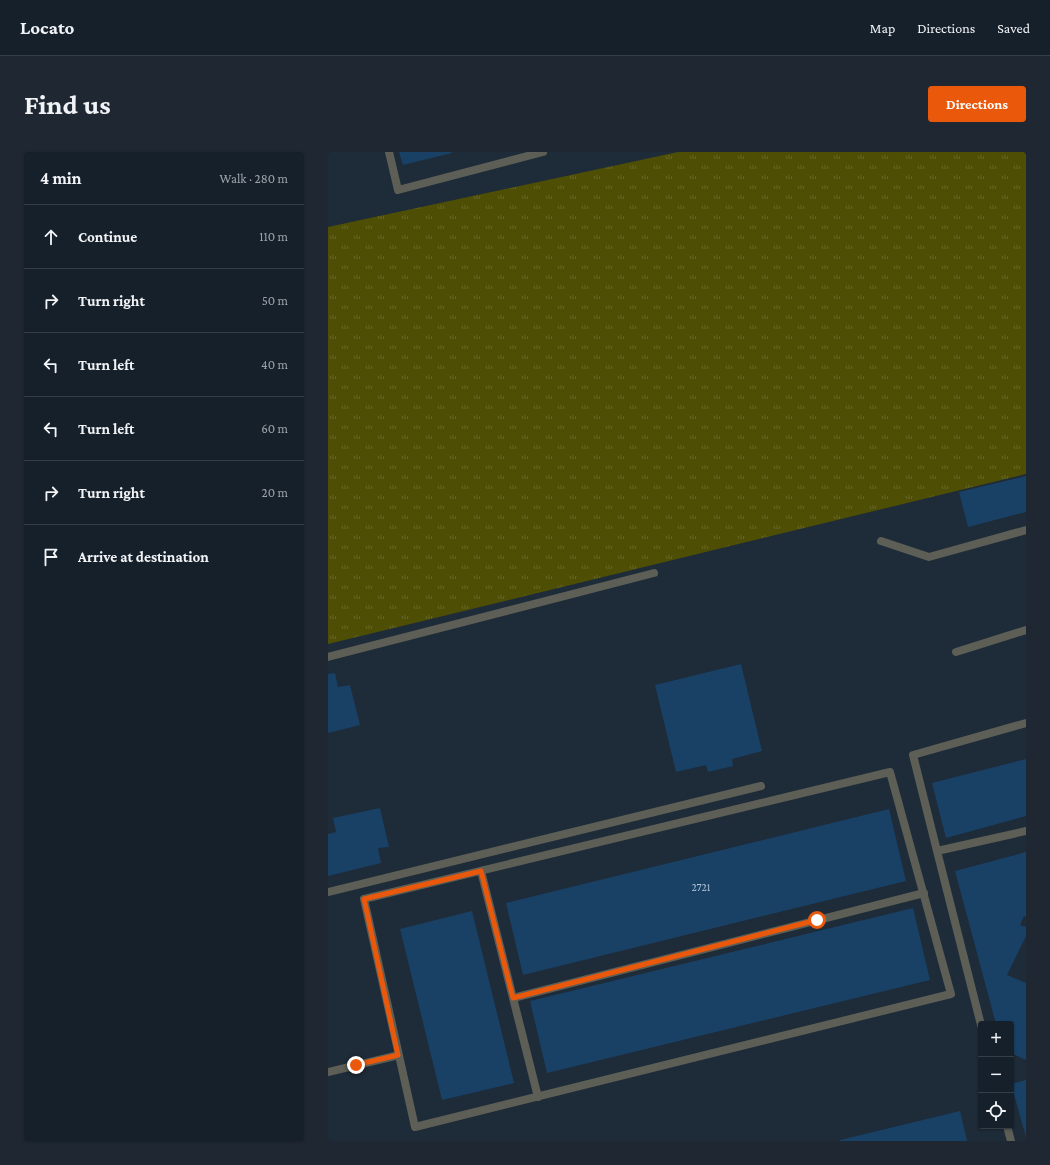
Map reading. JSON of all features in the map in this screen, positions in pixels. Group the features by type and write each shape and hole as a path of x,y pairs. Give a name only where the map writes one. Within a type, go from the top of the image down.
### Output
{"lane":[{"path":"389,152 398,190 543,152"},
{"path":"881,541 929,556 1026,530"},
{"path":"328,657 654,573"},
{"path":"956,652 1026,630"},
{"path":"980,1021 913,755 1026,723"},
{"path":"890,772 924,893 952,994 416,1127 398,1055 364,899 890,772"},
{"path":"328,892 760,786"},
{"path":"937,852 1026,831"},
{"path":"481,871 538,1097"},
{"path":"513,998 924,893"},
{"path":"328,1072 398,1055"},
{"path":"1008,1129 1011,1141"}],"green space":[{"path":"678,152 1026,152 1026,474 328,644 328,227"}],"building":[{"path":"399,152 452,152 452,153 403,165"},
{"path":"1026,476 1026,512 968,527 959,492"},
{"path":"741,664 762,751 732,759 733,766 708,772 706,765 676,772 655,685"},
{"path":"335,673 338,687 350,685 360,725 328,733 328,674"},
{"path":"1026,759 1026,816 946,838 932,783"},
{"path":"380,808 389,847 378,848 381,863 328,876 328,834 336,832 333,818"},
{"path":"889,809 906,881 523,975 506,903"},
{"path":"1026,852 1026,917 1024,916 1020,925 1026,927 1026,936 1007,975 1026,983 1026,1060 1014,1054 1014,1021 995,1021 955,871"},
{"path":"913,908 930,980 547,1073 530,1001"},
{"path":"472,911 514,1083 442,1100 400,929"},
{"path":"1026,1080 1026,1137 1014,1095 1014,1083"},
{"path":"960,1111 967,1141 840,1141 840,1140"}],"route":[{"path":"356,1065 398,1055 364,899 481,871 513,998 817,920"}]}
